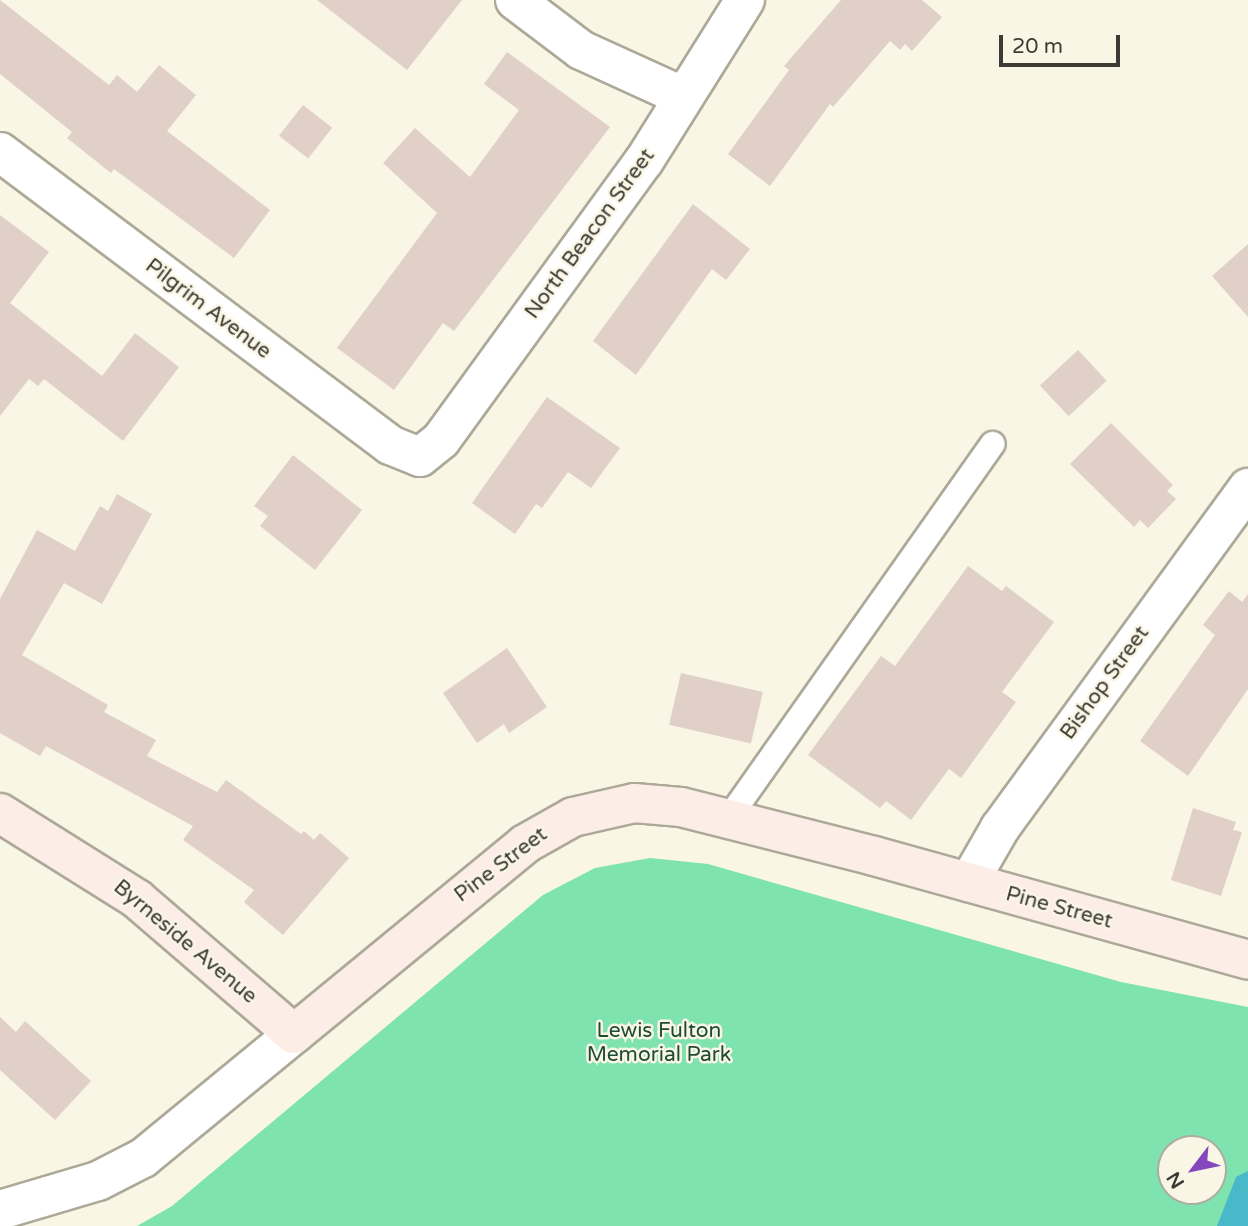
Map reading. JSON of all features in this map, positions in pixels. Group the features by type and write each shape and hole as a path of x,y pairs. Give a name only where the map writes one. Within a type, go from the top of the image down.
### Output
{"street":[{"path":"515,0 582,50 684,97"},
{"name":"North Beacon Street","path":"420,457 441,440 644,161 745,0"},
{"name":"Pilgrim Avenue","path":"0,152 390,445 420,457"},
{"name":"Bishop Street","path":"969,883 1000,828 1248,488"},
{"name":"Pine Street","path":"0,1210 99,1181 143,1158 498,863 562,823 595,809 634,803 681,807 1248,960"},
{"name":"Byrneside Avenue","path":"0,813 137,899 293,1034"}],"lane":[{"path":"728,820 993,444"}],"green space":[{"name":"Lewis Fulton Memorial Park","path":"650,858 708,864 1121,982 1248,1007 1248,1226 137,1226 172,1206 543,895 595,868"}],"water":[{"path":"1248,1171 1248,1226 1217,1226 1227,1205 1236,1177"}],"building":[{"path":"0,0 109,85 117,75 137,92 159,65 196,95 167,131 270,210 234,258 114,169 111,173 67,138 72,132 0,74"},
{"path":"317,0 462,0 407,70"},
{"path":"841,0 922,0 942,17 912,51 905,44 900,50 890,41 833,107 830,104 770,186 728,154 789,70 784,66"},
{"path":"507,52 610,127 454,331 443,323 394,390 337,348 437,213 383,163 415,128 470,177 519,110 484,84"},
{"path":"303,105 332,128 308,159 279,136"},
{"path":"693,204 750,249 726,280 712,269 636,375 593,341"},
{"path":"0,215 49,252 10,303 102,376 135,333 179,367 123,441 44,379 38,386 29,379 0,416"},
{"path":"1248,244 1248,317 1212,276"},
{"path":"1078,350 1107,381 1069,416 1040,385"},
{"path":"547,397 620,448 591,488 568,472 542,508 536,504 515,534 472,503"},
{"path":"1111,423 1173,485 1167,491 1176,499 1148,528 1140,520 1134,527 1070,464"},
{"path":"293,455 362,510 315,570 260,526 268,516 254,506"},
{"path":"117,494 152,514 102,604 64,583 22,655 108,705 104,712 156,740 147,756 217,792 226,780 301,834 304,831 314,840 320,833 349,858 283,935 244,902 254,890 183,840 193,826 46,746 40,756 0,733 0,599 37,530 75,551 100,506 108,511"},
{"path":"968,566 1002,591 1006,586 1054,622 1002,692 1016,702 961,778 949,769 911,820 886,801 880,808 808,755 881,656 895,666"},
{"path":"1229,591 1242,602 1248,594 1248,689 1188,776 1140,741 1215,635 1203,625"},
{"path":"507,648 547,707 509,733 504,724 477,743 443,693"},
{"path":"681,673 763,692 751,744 669,725"},
{"path":"1193,808 1236,822 1233,830 1242,832 1221,896 1171,880"},
{"path":"0,1017 16,1032 25,1021 91,1081 55,1120 0,1070"}]}
